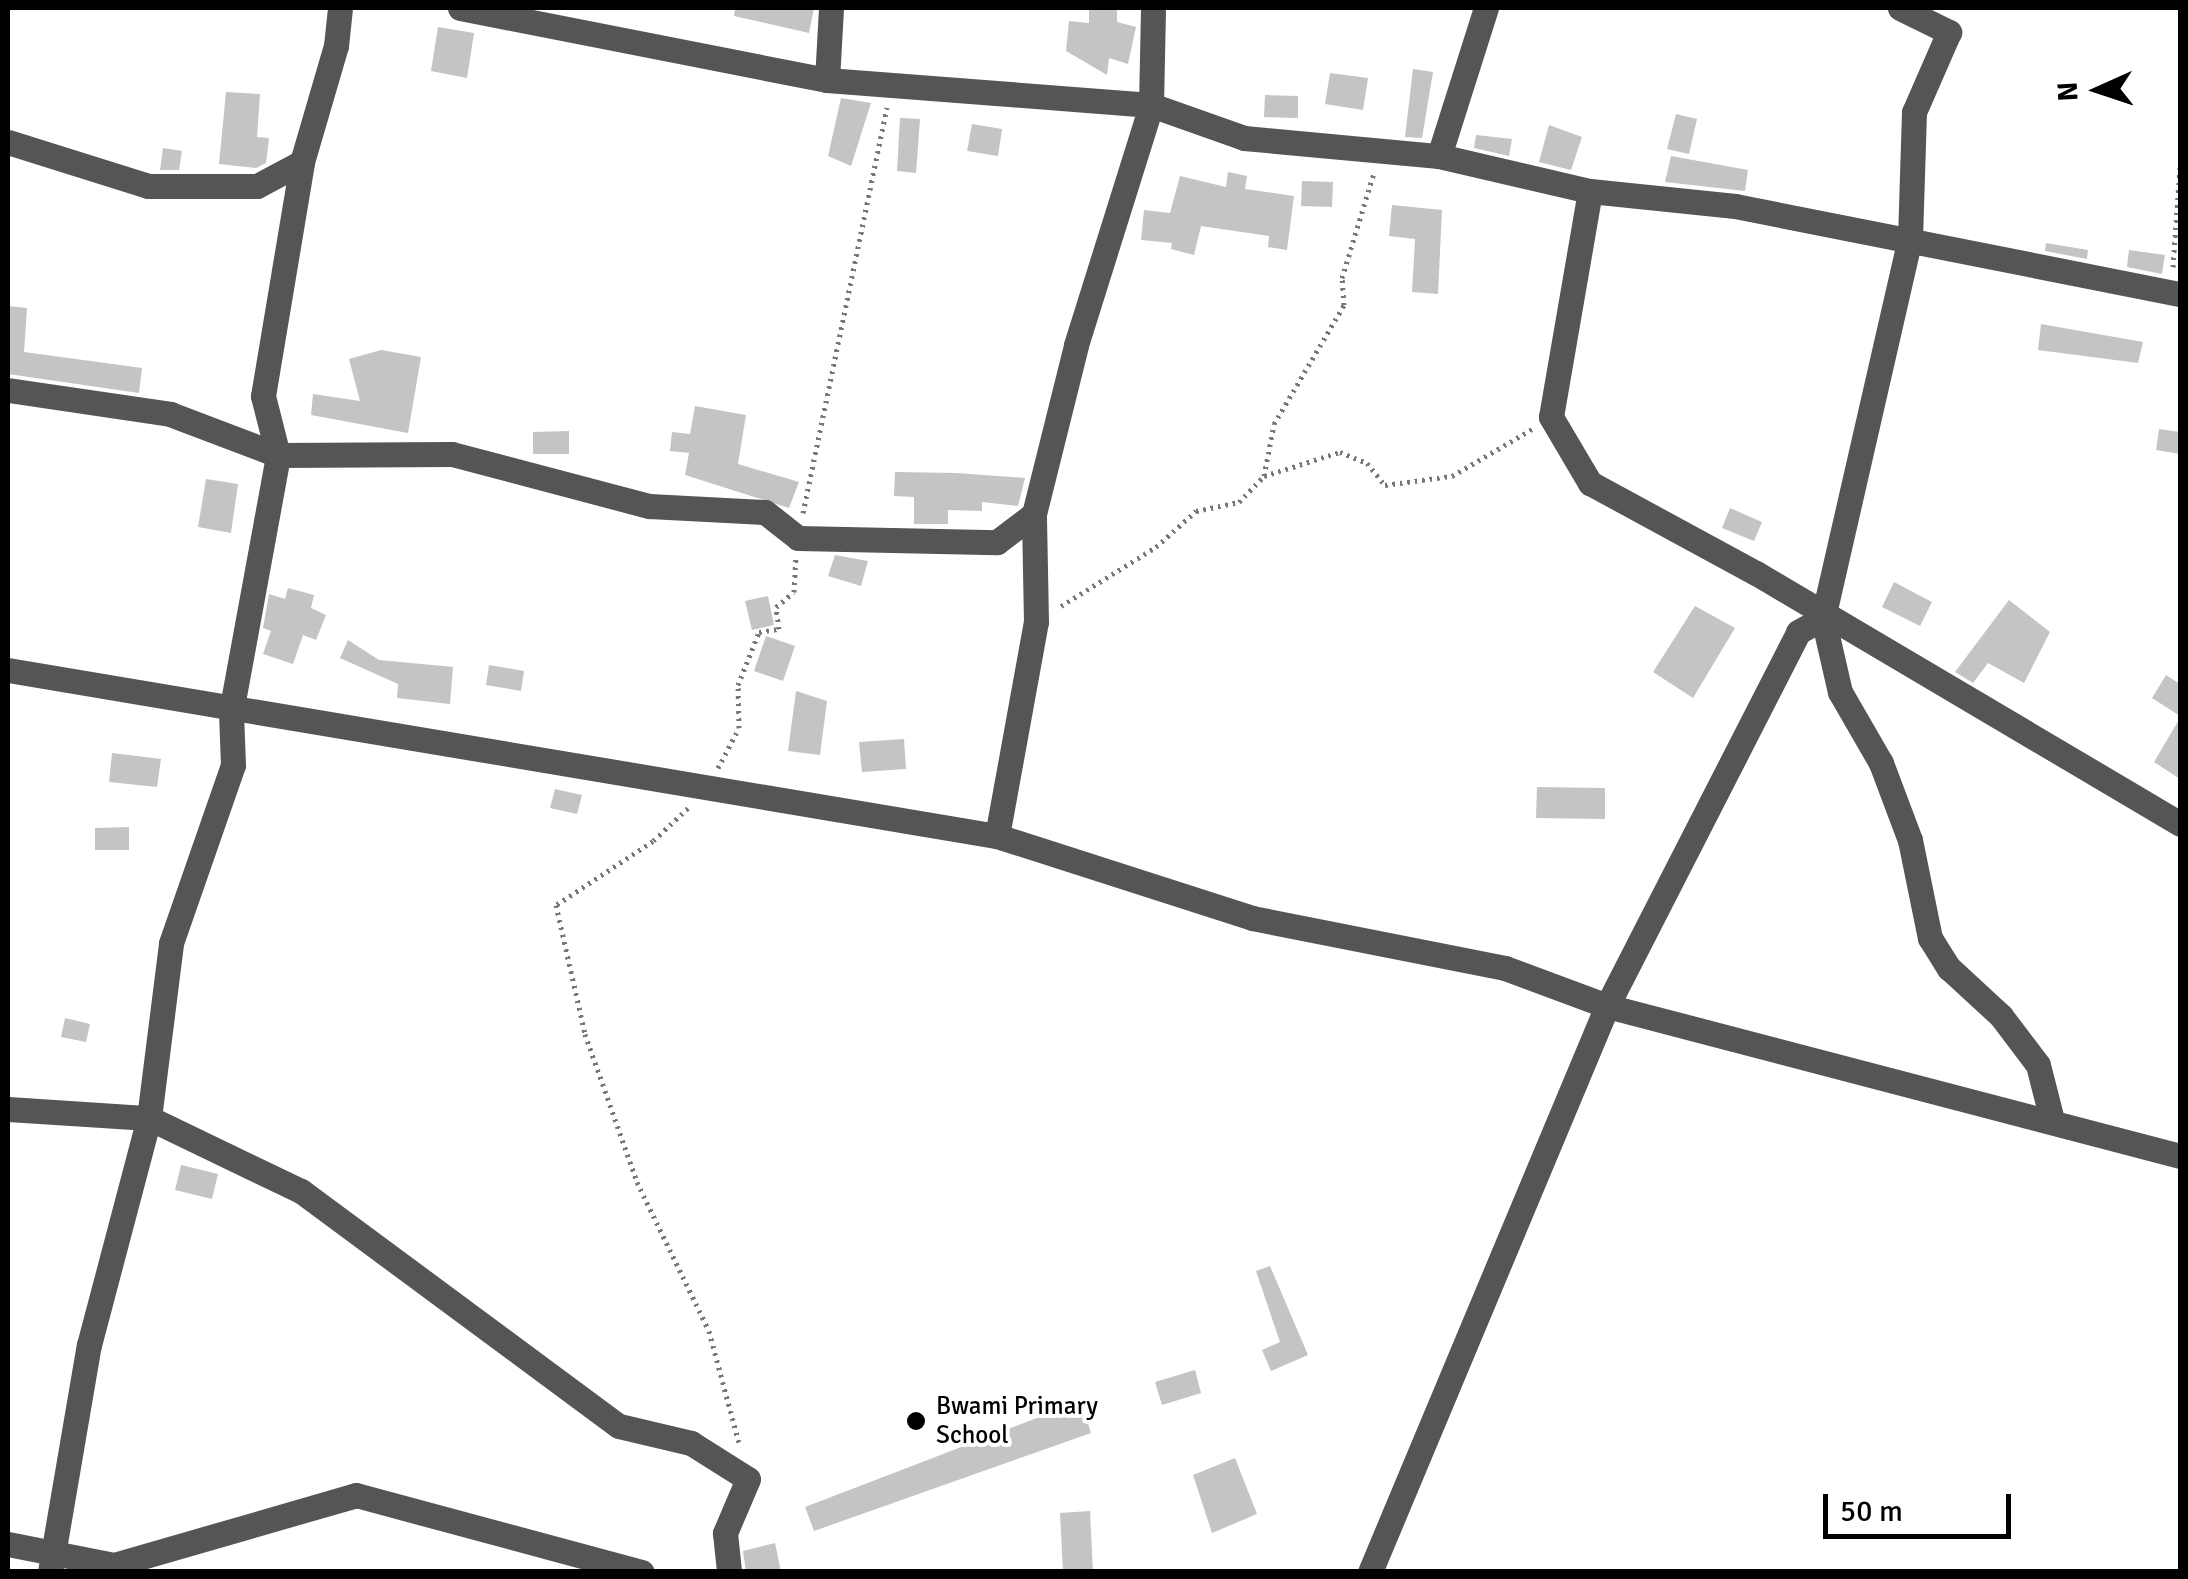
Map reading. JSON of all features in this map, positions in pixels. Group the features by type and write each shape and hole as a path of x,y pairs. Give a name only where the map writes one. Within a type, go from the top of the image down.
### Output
{"street":[{"path":"51,1560 88,1345 149,1118 171,943 233,765 231,712 278,455 263,396 302,162 336,46 340,8"},
{"path":"460,8 827,80 1152,105 1244,138 1439,156 1590,192 1734,206 2177,294"},
{"path":"827,80 831,8"},
{"path":"997,836 1036,622 1034,514 1076,345 1152,105 1153,8"},
{"path":"1439,156 1486,8"},
{"path":"1900,8 1949,32 1914,112 1910,238 1823,618 1840,692 1881,763 1910,840 1930,938 1949,968 2001,1016 2038,1064 2052,1120"},
{"path":"8,142 148,186 257,186 302,162"},
{"path":"1590,192 1551,417 1590,483 1756,573 1823,618 2180,824"},
{"path":"8,390 170,414 278,455 452,454 649,506 765,512 798,538 998,542 1034,514"},
{"path":"1370,1572 1607,1006 1798,632 1823,618"},
{"path":"8,670 231,712 997,836 1252,918 1505,968 1607,1006 2180,1156"},
{"path":"8,1110 149,1118 300,1191 618,1426 691,1443 748,1479 725,1533 728,1572"},
{"path":"8,1544 51,1560 114,1566 356,1495 642,1572"}],"path":[{"path":"1264,476 1274,424 1344,305 1342,278 1380,151"},
{"path":"2177,294 2180,166"},
{"path":"1036,622 1156,547 1196,511 1239,502 1264,476 1340,452 1367,464 1385,485 1452,476 1551,417"}],"building":[{"path":"735,8 814,8 809,33 734,16"},
{"path":"1089,8 1117,8 1117,22 1136,27 1128,64 1109,58 1107,75 1066,51 1069,21 1089,23"},
{"path":"438,27 474,33 467,78 431,71"},
{"path":"1413,69 1433,72 1422,138 1405,137"},
{"path":"1330,73 1368,78 1363,110 1325,104"},
{"path":"226,92 260,94 257,137 269,138 266,163 256,168 219,164"},
{"path":"1265,95 1298,96 1298,118 1264,117"},
{"path":"841,98 871,103 851,166 828,156"},
{"path":"1676,114 1697,119 1689,154 1667,149"},
{"path":"900,118 920,119 916,173 897,171"},
{"path":"972,124 1002,129 998,156 967,151"},
{"path":"1549,125 1582,137 1571,170 1539,162"},
{"path":"1476,135 1512,139 1509,156 1474,148"},
{"path":"163,148 182,151 179,170 160,170"},
{"path":"1671,156 1748,170 1745,191 1665,182"},
{"path":"1228,172 1247,176 1245,189 1294,196 1287,250 1268,247 1269,236 1201,226 1194,255 1171,249 1172,243 1141,240 1144,210 1170,213 1180,176 1226,187"},
{"path":"1302,181 1333,182 1332,207 1301,206"},
{"path":"1392,205 1442,210 1438,294 1412,292 1415,239 1389,236"},
{"path":"2046,243 2088,250 2087,259 2045,251"},
{"path":"2129,250 2165,255 2162,274 2127,267"},
{"path":"8,306 27,308 24,352 142,368 139,393 8,374"},
{"path":"2041,324 2143,342 2138,363 2038,350"},
{"path":"381,350 421,357 408,433 311,415 313,394 360,401 349,359"},
{"path":"695,406 746,415 738,464 799,482 789,508 685,475 689,453 670,451 672,432 690,434"},
{"path":"2159,429 2180,432 2180,454 2156,450"},
{"path":"569,431 569,454 533,454 533,432"},
{"path":"895,472 1025,478 1018,506 982,502 982,511 948,510 948,524 914,524 914,497 894,496"},
{"path":"206,479 238,484 231,533 198,527"},
{"path":"1730,508 1762,522 1754,541 1722,528"},
{"path":"835,555 868,561 861,586 828,576"},
{"path":"1894,582 1932,602 1920,626 1882,607"},
{"path":"288,588 314,595 311,608 326,615 316,640 303,635 293,664 263,654 271,631 263,628 269,594 285,599"},
{"path":"768,596 774,625 752,630 745,601"},
{"path":"2009,600 2050,632 2024,683 1988,663 1973,683 1955,672"},
{"path":"1695,606 1735,628 1693,698 1653,672"},
{"path":"766,636 795,646 783,681 754,671"},
{"path":"348,640 379,660 453,667 450,704 397,698 398,684 340,658"},
{"path":"489,665 524,671 521,691 486,685"},
{"path":"2166,675 2180,684 2180,716 2152,698"},
{"path":"796,691 827,701 820,755 788,751"},
{"path":"2180,718 2180,779 2154,762"},
{"path":"904,739 906,769 862,772 859,742"},
{"path":"112,753 161,759 157,787 109,782"},
{"path":"1537,787 1605,788 1605,819 1536,818"},
{"path":"555,789 582,795 577,814 550,808"},
{"path":"129,827 129,850 95,850 95,828"},
{"path":"65,1018 90,1024 86,1042 61,1037"},
{"path":"181,1165 218,1174 212,1199 175,1190"},
{"path":"1270,1266 1308,1355 1271,1371 1262,1350 1280,1342 1256,1271"},
{"path":"1195,1370 1201,1393 1162,1405 1155,1382"},
{"path":"1081,1401 1091,1433 814,1531 805,1507"},
{"path":"1235,1458 1257,1514 1212,1533 1193,1475"},
{"path":"1090,1511 1093,1572 1063,1572 1060,1513"},
{"path":"775,1543 781,1572 746,1572 743,1551"}],"place":[{"name":"Bwami Primary School","path":"916,1421"}]}
